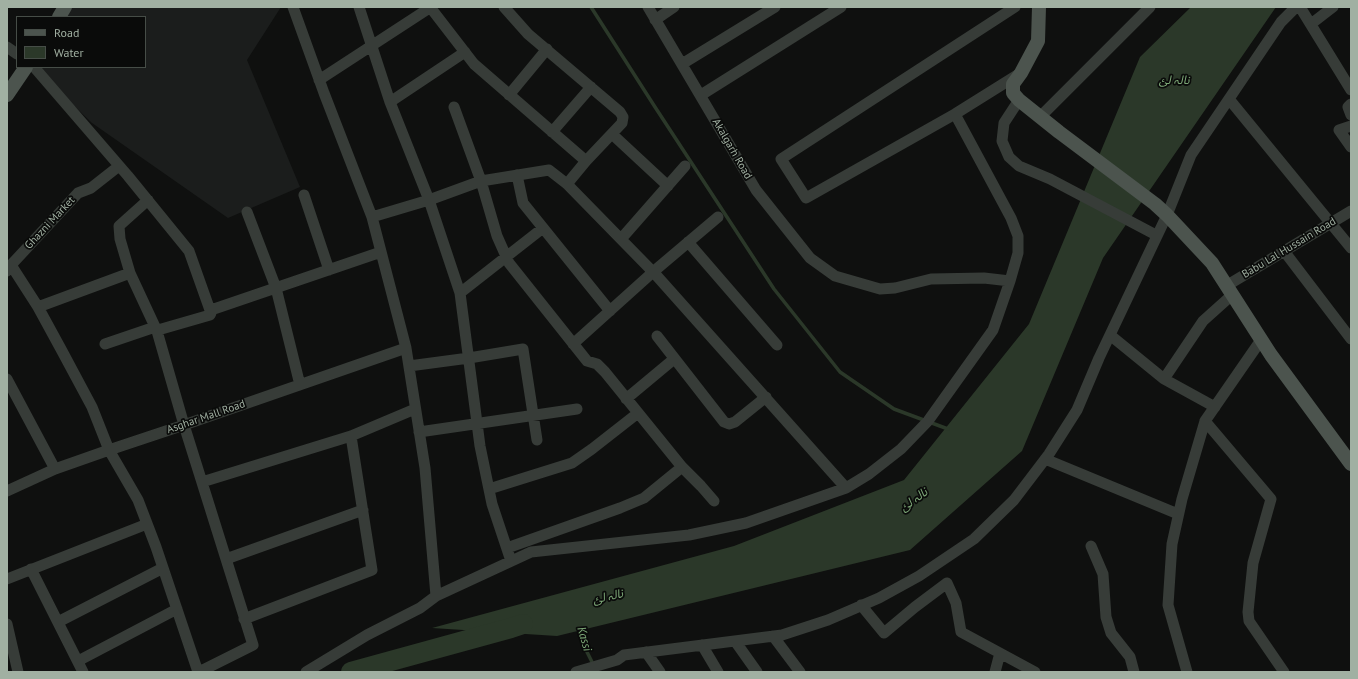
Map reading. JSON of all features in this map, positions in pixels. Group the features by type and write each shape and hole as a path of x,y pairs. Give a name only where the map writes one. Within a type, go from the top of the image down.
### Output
{"main road":[{"path":"60,16 65,7"},
{"path":"1038,8 1038,41 1021,73 1013,84 1013,93 1019,100 1059,132 1155,204 1212,263 1261,340 1351,464"},
{"path":"7,95 25,68"}],"street":[{"path":"294,7 319,80 372,217 406,348 425,468 436,596"},
{"path":"359,7 390,102 429,200 460,293 480,446 492,504 511,561"},
{"path":"319,80 431,7 474,64 586,161"},
{"path":"504,7 528,34 620,112 623,117 622,123 586,161 567,184"},
{"name":"Akalgarh Road","path":"648,7 756,190 810,258 835,276 880,289 895,288 931,279 984,278 1010,281"},
{"path":"655,20 674,7"},
{"path":"682,64 775,7"},
{"path":"701,95 841,7"},
{"path":"1015,7 781,159 806,198 955,114 1021,73"},
{"path":"1040,117 1150,7"},
{"path":"581,670 617,660 624,655 782,635 828,620 879,598 919,576 974,539 1014,500 1045,460 1077,410 1156,235 1167,215 1191,155 1281,22 1296,7"},
{"path":"1300,7 1351,90"},
{"path":"1311,24 1333,7"},
{"path":"7,47 16,53"},
{"path":"509,95 547,49"},
{"path":"390,102 465,52"},
{"path":"35,68 148,200 189,251 212,313 210,315 105,344"},
{"path":"552,132 591,87"},
{"path":"1229,99 1351,248"},
{"path":"1019,100 1004,123 1002,141 1009,157 1020,166 1050,179 1156,235"},
{"path":"1351,104 1348,107 1351,115"},
{"path":"454,106 481,181 497,236 509,263 587,361 597,364 605,372 682,468 714,501"},
{"path":"306,672 367,635 420,608 436,596 531,552 689,535 746,523 846,488 869,474 901,450 928,421 993,330 1018,253 1018,236 1011,218 955,114"},
{"path":"1351,126 1339,130 1351,147"},
{"path":"612,134 668,186"},
{"name":"Ghazni Market","path":"9,268 78,193 91,188 119,166"},
{"path":"621,239 685,166"},
{"path":"372,217 429,200 481,181 550,170 567,184 653,272 846,488"},
{"path":"517,175 523,203 610,311"},
{"path":"304,195 329,270"},
{"path":"9,268 38,307 92,407 109,450 138,500 163,568 198,672 254,645 244,619 156,329 130,273 120,239 119,226 148,200"},
{"name":"Babu Lal Hussain Road","path":"1164,379 1203,321 1229,290 1284,251 1351,211"},
{"path":"247,212 276,288 300,385"},
{"path":"574,344 653,272 718,217"},
{"path":"460,293 543,228"},
{"path":"688,242 777,345"},
{"path":"1284,251 1351,339"},
{"path":"211,310 381,252"},
{"path":"38,307 130,273"},
{"path":"1110,335 1164,379 1215,407"},
{"path":"657,336 724,422 729,424 735,422 766,398"},
{"path":"1186,672 1168,605 1172,544 1178,514 1206,421 1261,340"},
{"name":"Asghar Mall Road","path":"7,491 55,469 406,348"},
{"path":"409,366 523,349 537,440"},
{"path":"626,399 674,359"},
{"path":"7,379 55,469"},
{"path":"202,482 351,436 415,409"},
{"path":"420,432 577,409"},
{"path":"489,490 572,463 638,413"},
{"path":"1206,421 1272,499 1253,563 1248,612 1249,621 1284,672"},
{"path":"244,619 372,570 351,436"},
{"path":"1045,460 1178,514"},
{"path":"507,548 644,498 682,468"},
{"path":"226,559 362,510"},
{"path":"7,578 147,524"},
{"path":"1091,546 1103,574 1106,617 1111,633 1130,657 1134,672"},
{"path":"58,622 163,568"},
{"path":"31,569 83,672"},
{"path":"861,605 884,633 947,583 956,603 961,632 1035,672"},
{"path":"78,661 177,609"},
{"path":"7,624 18,672"},
{"path":"773,636 800,672"},
{"path":"735,641 756,672"},
{"path":"702,645 718,672"},
{"path":"646,652 660,672"},
{"path":"995,672 1000,653"}],"shaded area":[{"path":"65,7 281,7 247,60 300,187 228,218 92,123 35,68 146,68 146,16 60,16"}],"water":[{"name":"نالہ لئ","path":"1191,7 1276,7 1103,258 1022,451 910,550 557,636 432,628 734,546 904,480 1029,324 1140,57"}],"waterway":[{"path":"591,7 774,289 840,372 894,409 948,429"},
{"name":"نالہ لئ","path":"351,672 523,624"},
{"name":"Kassi","path":"580,626 585,648 597,672"}]}
